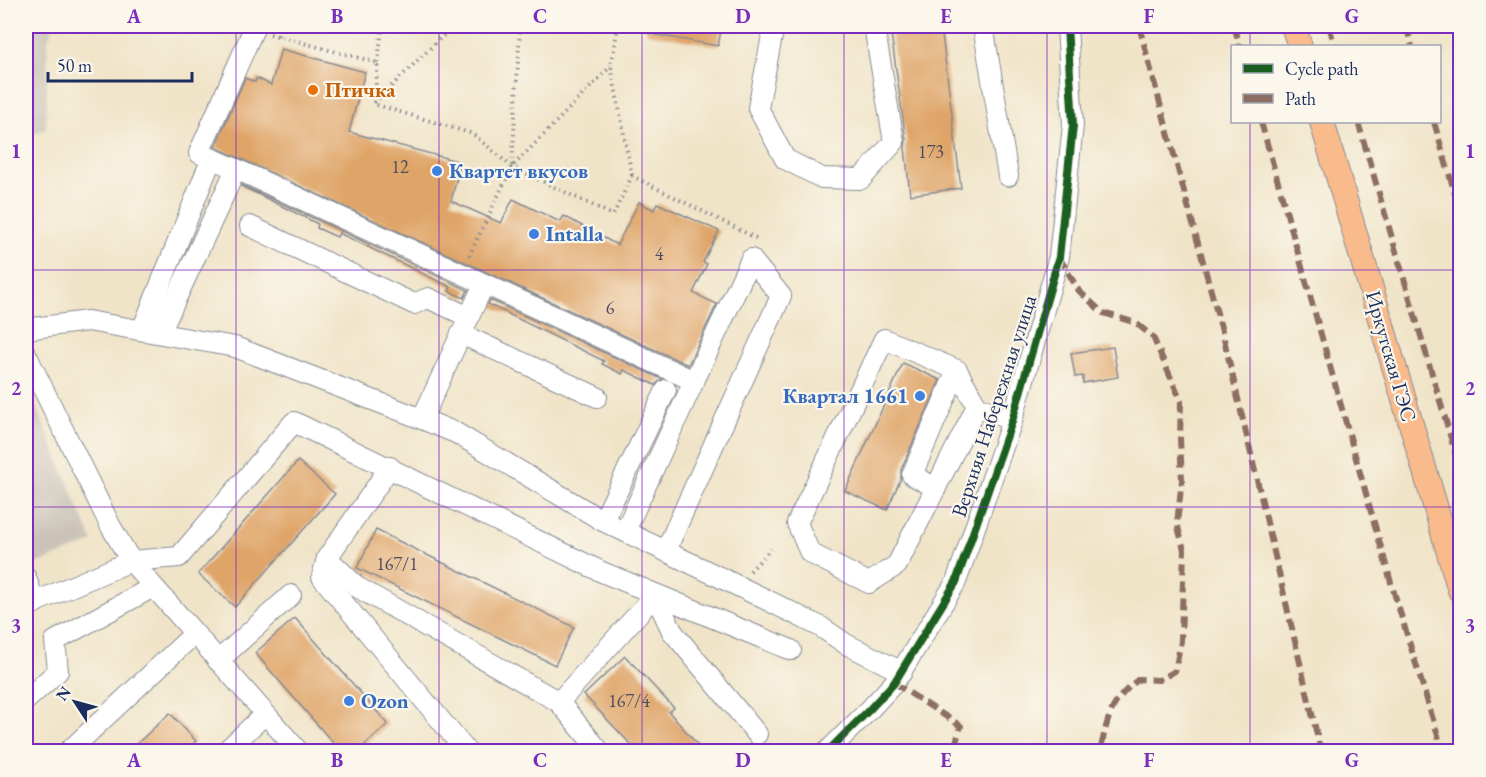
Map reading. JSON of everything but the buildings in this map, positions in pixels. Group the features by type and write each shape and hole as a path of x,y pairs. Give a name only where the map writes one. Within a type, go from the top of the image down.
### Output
{"main road":[{"path":"1293,26 1300,45"},
{"name":"Иркутская ГЭС","path":"1322,123 1461,590"}],"street":[{"path":"774,26 758,108 785,159 822,178 861,179 894,142 874,26"},
{"path":"983,26 1008,176"},
{"name":"Верхняя Набережная улица","path":"827,752 870,710 902,672 956,582 1012,421 1059,257 1073,125 1067,26"},
{"path":"255,27 199,153 694,381"},
{"path":"151,332 236,169"},
{"path":"151,332 207,170"},
{"path":"250,226 414,304 428,298 465,326 597,397"},
{"path":"625,531 751,259 781,296 666,550"},
{"path":"422,419 484,284"},
{"path":"26,329 88,321 235,347 422,419 456,433 603,521 737,585 902,672"},
{"path":"977,406 897,565 869,582 810,553 797,523 884,339 957,370 977,406 1012,421"},
{"path":"26,354 110,525 131,561 299,752"},
{"path":"936,488 912,475 957,370"},
{"path":"603,521 666,390"},
{"path":"26,578 29,605 131,561 179,557 294,422 603,572 791,650"},
{"path":"390,467 327,558 322,577 467,752"},
{"path":"327,558 357,587 559,702 598,752"},
{"path":"26,700 58,671 56,641 153,587"},
{"path":"218,661 291,595"},
{"path":"559,702 655,595"},
{"path":"655,595 672,631 757,734"},
{"path":"68,752 194,634"},
{"path":"225,752 265,714"}],"path":[{"path":"278,36 279,26"},
{"path":"374,104 382,26"},
{"path":"374,104 453,26"},
{"path":"512,167 520,26"},
{"path":"374,104 473,134 512,167 613,215 632,176 611,66 618,26"},
{"path":"255,27 278,36 378,63"},
{"path":"460,273 512,167 611,66"},
{"path":"632,176 758,239"},
{"path":"737,585 771,549"}],"shaded area":[{"path":"26,26 54,26 48,40 46,128 26,138"},
{"path":"26,383 93,542 26,568"}],"marked path":[{"path":"1139,26 1223,335 1321,752"},
{"path":"1234,26 1240,45"},
{"path":"1329,26 1335,45"},
{"path":"1406,26 1412,45"},
{"path":"1261,123 1392,586 1443,752"},
{"path":"1358,123 1460,469"},
{"path":"1434,123 1460,211"},
{"path":"1059,257 1079,291 1103,313 1136,323 1153,337 1181,401 1182,480 1177,523 1184,550 1181,641 1175,671 1159,680 1139,679 1129,687 1116,703 1108,719 1100,752"},
{"path":"894,683 961,726 953,752"}],"cycle path":[{"path":"827,752 894,683 956,582 1012,421 1059,257 1073,125 1067,26"}],"place":[{"name":"Птичка","path":"313,90"},
{"name":"Квартет вкусов","path":"437,171"},
{"name":"Intalla","path":"534,234"},
{"name":"Квартал 1661","path":"920,396"},
{"name":"Ozon","path":"349,701"}]}
